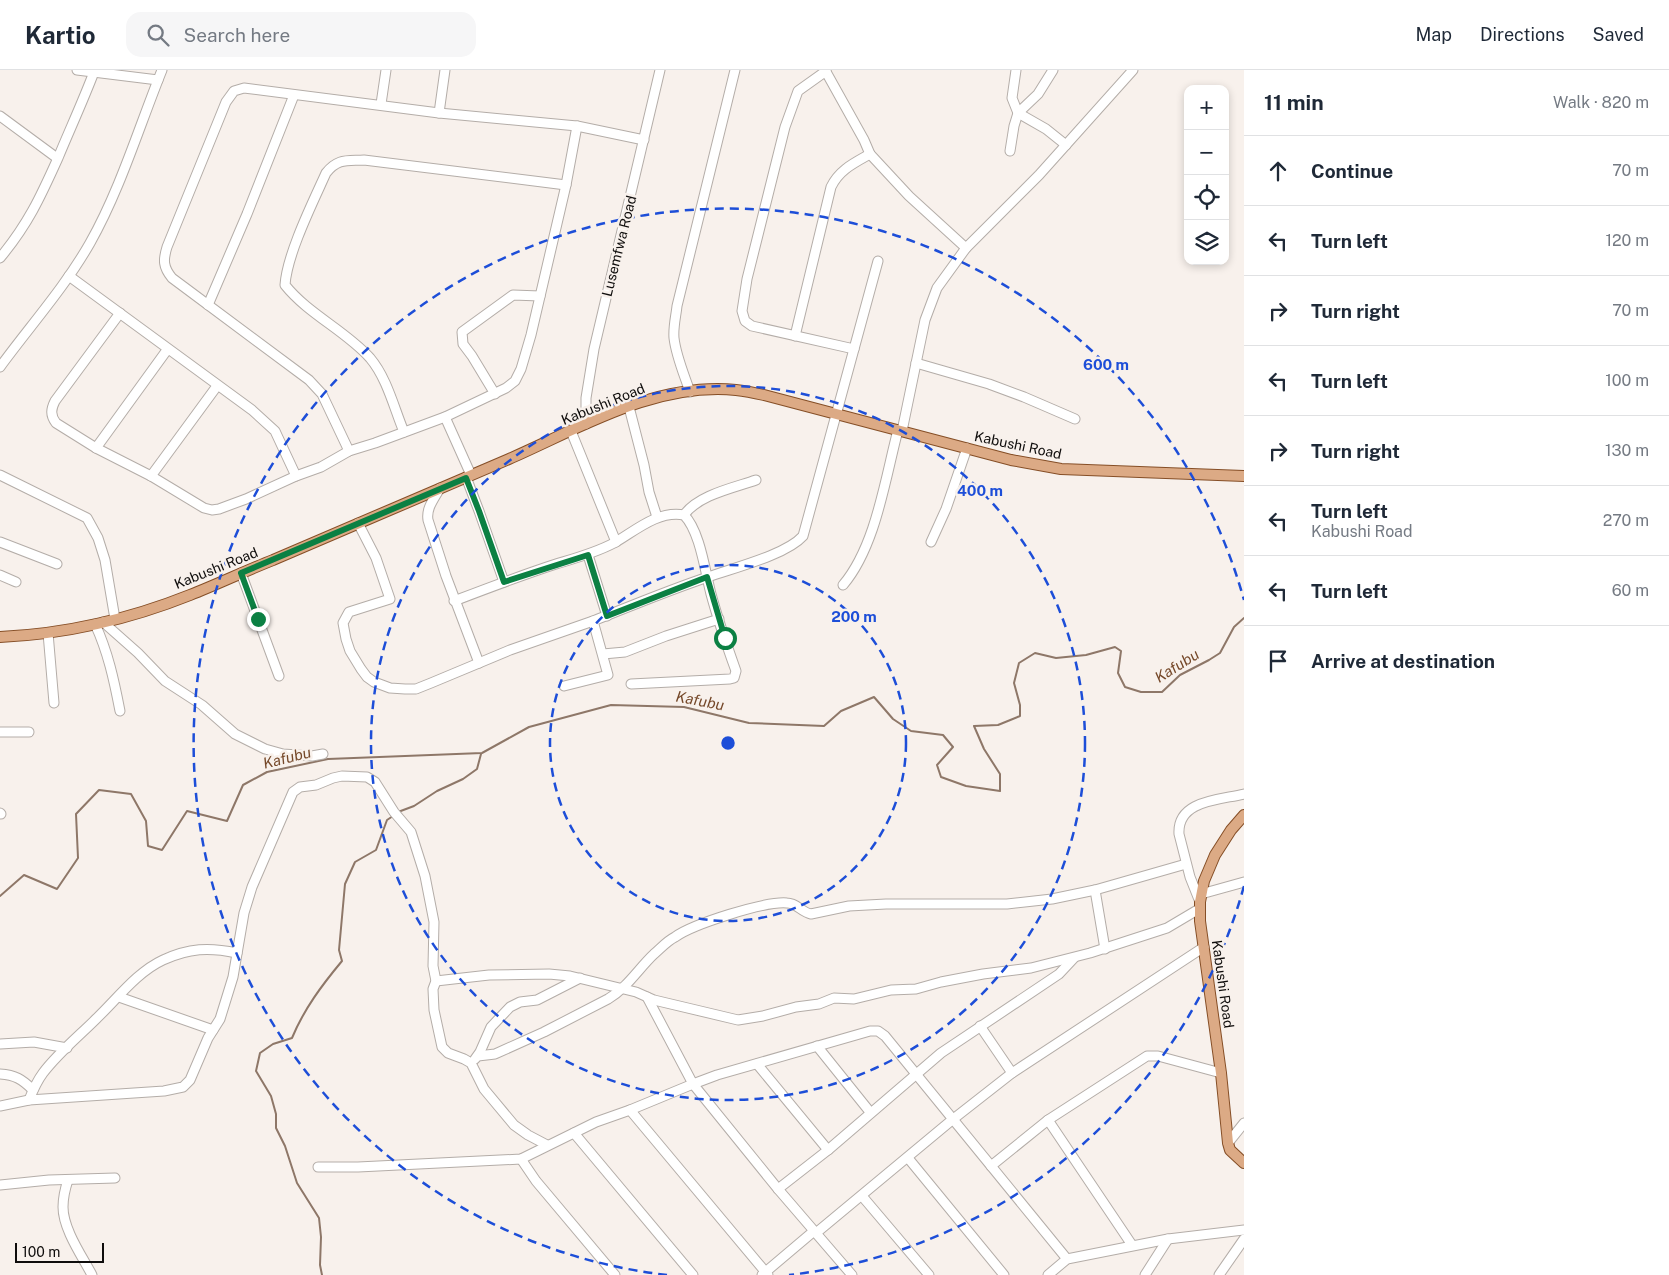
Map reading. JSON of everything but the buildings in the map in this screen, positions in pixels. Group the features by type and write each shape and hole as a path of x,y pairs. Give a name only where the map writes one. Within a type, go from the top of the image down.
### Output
{"main road":[{"name":"Kabushi Road","path":"0,637 48,633 115,620 190,595 586,424 656,397 690,392 736,390 764,395 1010,460 1061,469 1244,476"},
{"name":"Kabushi Road","path":"1228,1143 1200,902 1215,855 1231,830 1244,815"},
{"path":"1228,1143 1230,1150 1244,1163"}],"street":[{"path":"77,70 158,80"},
{"path":"0,367 69,276 90,243 103,216 162,70"},
{"path":"382,104 386,70"},
{"path":"439,113 445,70"},
{"name":"Lusemfwa Road","path":"586,424 586,398 594,349 660,70"},
{"path":"690,392 678,356 674,339 674,327 735,70"},
{"path":"854,349 752,326 745,321 742,311 747,279 785,127 798,91 826,70 870,154 909,196 966,248"},
{"path":"1016,70 1012,98 1018,113 1046,129 1066,145"},
{"path":"1010,151 1018,113 1038,94 1053,70"},
{"path":"843,585 853,573 878,514 900,431 925,320 932,299 944,276 966,248 1019,196 1133,70"},
{"path":"0,258 16,239 45,189 94,72"},
{"path":"349,451 322,394 308,380 172,278 165,269 163,258 215,126 226,102 234,91 244,88 382,104 439,113 577,126 644,140"},
{"path":"208,305 247,214 294,95"},
{"path":"0,116 57,158"},
{"path":"120,313 52,407 52,418 56,423 96,448 151,476 204,508 219,510 246,499 296,476 321,467 349,451 445,417 495,394 515,381 521,369 540,296 566,185 577,126"},
{"path":"795,336 831,187 837,176 844,170 870,154"},
{"path":"404,432 380,373 370,358 307,306 285,285 285,275 326,173 332,165 341,161 364,160 566,185"},
{"path":"358,523 376,558 390,600 349,612 343,622 346,639 350,651 367,677 390,688 416,689 510,650 607,616 707,577 764,558 798,542 803,536 878,261"},
{"path":"69,276 252,410 275,431 296,476"},
{"path":"495,394 463,344 462,332 513,296 540,296"},
{"path":"96,448 168,350"},
{"path":"916,363 989,384 1075,419"},
{"path":"151,476 217,386"},
{"path":"629,407 649,492 657,517"},
{"path":"445,417 468,476 504,582"},
{"path":"571,431 616,542"},
{"path":"931,542 946,508 967,448"},
{"path":"0,475 87,518 98,538 105,560 115,620"},
{"path":"684,515 689,507 700,500 756,480"},
{"path":"440,488 427,514 454,601 479,663"},
{"path":"454,601 504,582 588,555 616,542 657,517 684,515 690,521 703,560 719,620 736,671 734,678 631,684"},
{"path":"0,542 57,564"},
{"path":"588,555 607,616"},
{"path":"241,573 279,676"},
{"path":"0,575 16,582"},
{"path":"603,654 625,652 666,636 719,620"},
{"path":"564,686 608,675 593,621"},
{"path":"99,623 113,674 120,710"},
{"path":"99,623 138,653 165,681 202,705 235,734 265,749 283,754 312,756 323,754"},
{"path":"48,633 54,703"},
{"path":"0,732 29,732"},
{"path":"0,1106 29,1100 164,1091 183,1087 190,1080 220,1019 237,953 244,913 252,887 293,792 296,789 342,776 367,778 375,782 396,814 411,832 417,847 434,922 436,981 433,989 434,1010 442,1047 448,1053 470,1063 484,1089 514,1125 547,1145"},
{"path":"1200,902 1186,864 1178,828 1185,813 1199,804 1244,794"},
{"path":"478,1056 495,1054 544,1032 608,999 622,989 641,967 676,936 696,926 727,916 776,903 792,903 811,914 849,906 932,903 1007,904 1052,899 1096,890 1186,864"},
{"path":"436,981 489,975 542,974 580,978 738,1020 763,1016 796,1007 819,1004 834,998 854,999 891,990 916,989 941,982 1031,968 1074,958 1167,928 1200,902 1244,882"},
{"path":"1096,890 1105,949"},
{"path":"630,1110 765,1274 1012,1073 1204,947"},
{"path":"29,1100 46,1069 149,968 181,953 213,948 237,953"},
{"path":"778,1189 828,1150 941,1053 1059,974 1074,958"},
{"path":"470,1063 478,1056 491,1027 510,1007 520,1002 537,1000 580,978"},
{"path":"118,997 213,1030"},
{"path":"646,997 693,1084 778,1189 852,1275"},
{"path":"980,1026 1012,1073"},
{"path":"318,1167 520,1159 596,1122 693,1084 817,1046 870,1031 878,1031 885,1036 1067,1259"},
{"path":"0,1044 34,1042 67,1048"},
{"path":"817,1046 870,1112"},
{"path":"991,1166 1048,1120 1147,1056 1158,1056 1221,1074"},
{"path":"757,1064 828,1150"},
{"path":"0,1074 12,1074 33,1090"},
{"path":"1048,1120 1132,1245"},
{"path":"1228,1143 1244,1123"},
{"path":"574,1133 693,1275"},
{"path":"908,1158 1004,1275"},
{"path":"520,1159 536,1181 615,1275"},
{"path":"0,1185 115,1178"},
{"path":"68,1180 63,1196 62,1209 73,1239 92,1275"},
{"path":"862,1196 929,1275"},
{"path":"1048,1275 1056,1271 1067,1259 1168,1239 1244,1230"},
{"path":"1146,1275 1168,1239"},
{"path":"1219,1275 1244,1239"}],"waterway":[{"name":"Kafubu","path":"0,896 24,875 57,889 78,858 76,814 99,790 131,794 146,821 148,846 162,850 187,811 227,821 243,785 267,772 328,759 482,753 529,727 611,705 684,707 749,723 824,726 841,711 874,697 893,719 911,731 943,735 953,747 937,765 941,777 966,786 1000,791 1000,774 984,749 974,726 998,725 1020,716 1020,705 1014,683 1019,663 1035,653 1056,658 1086,655 1115,647 1121,651 1118,673 1125,687 1141,692 1162,692 1180,675 1220,653 1234,627 1244,618"},
{"path":"398,812 414,806 437,791 463,779 477,769 481,754"},
{"path":"322,1275 319,1218 297,1183 285,1146 276,1128 276,1114 271,1096 256,1071 260,1053 273,1044 292,1038 314,998 342,961 339,950 345,884 355,862 376,850 387,820 393,816"}],"route":[{"path":"258,619 241,573 466,478 504,582 588,555 607,616 707,577 725,638"}]}
